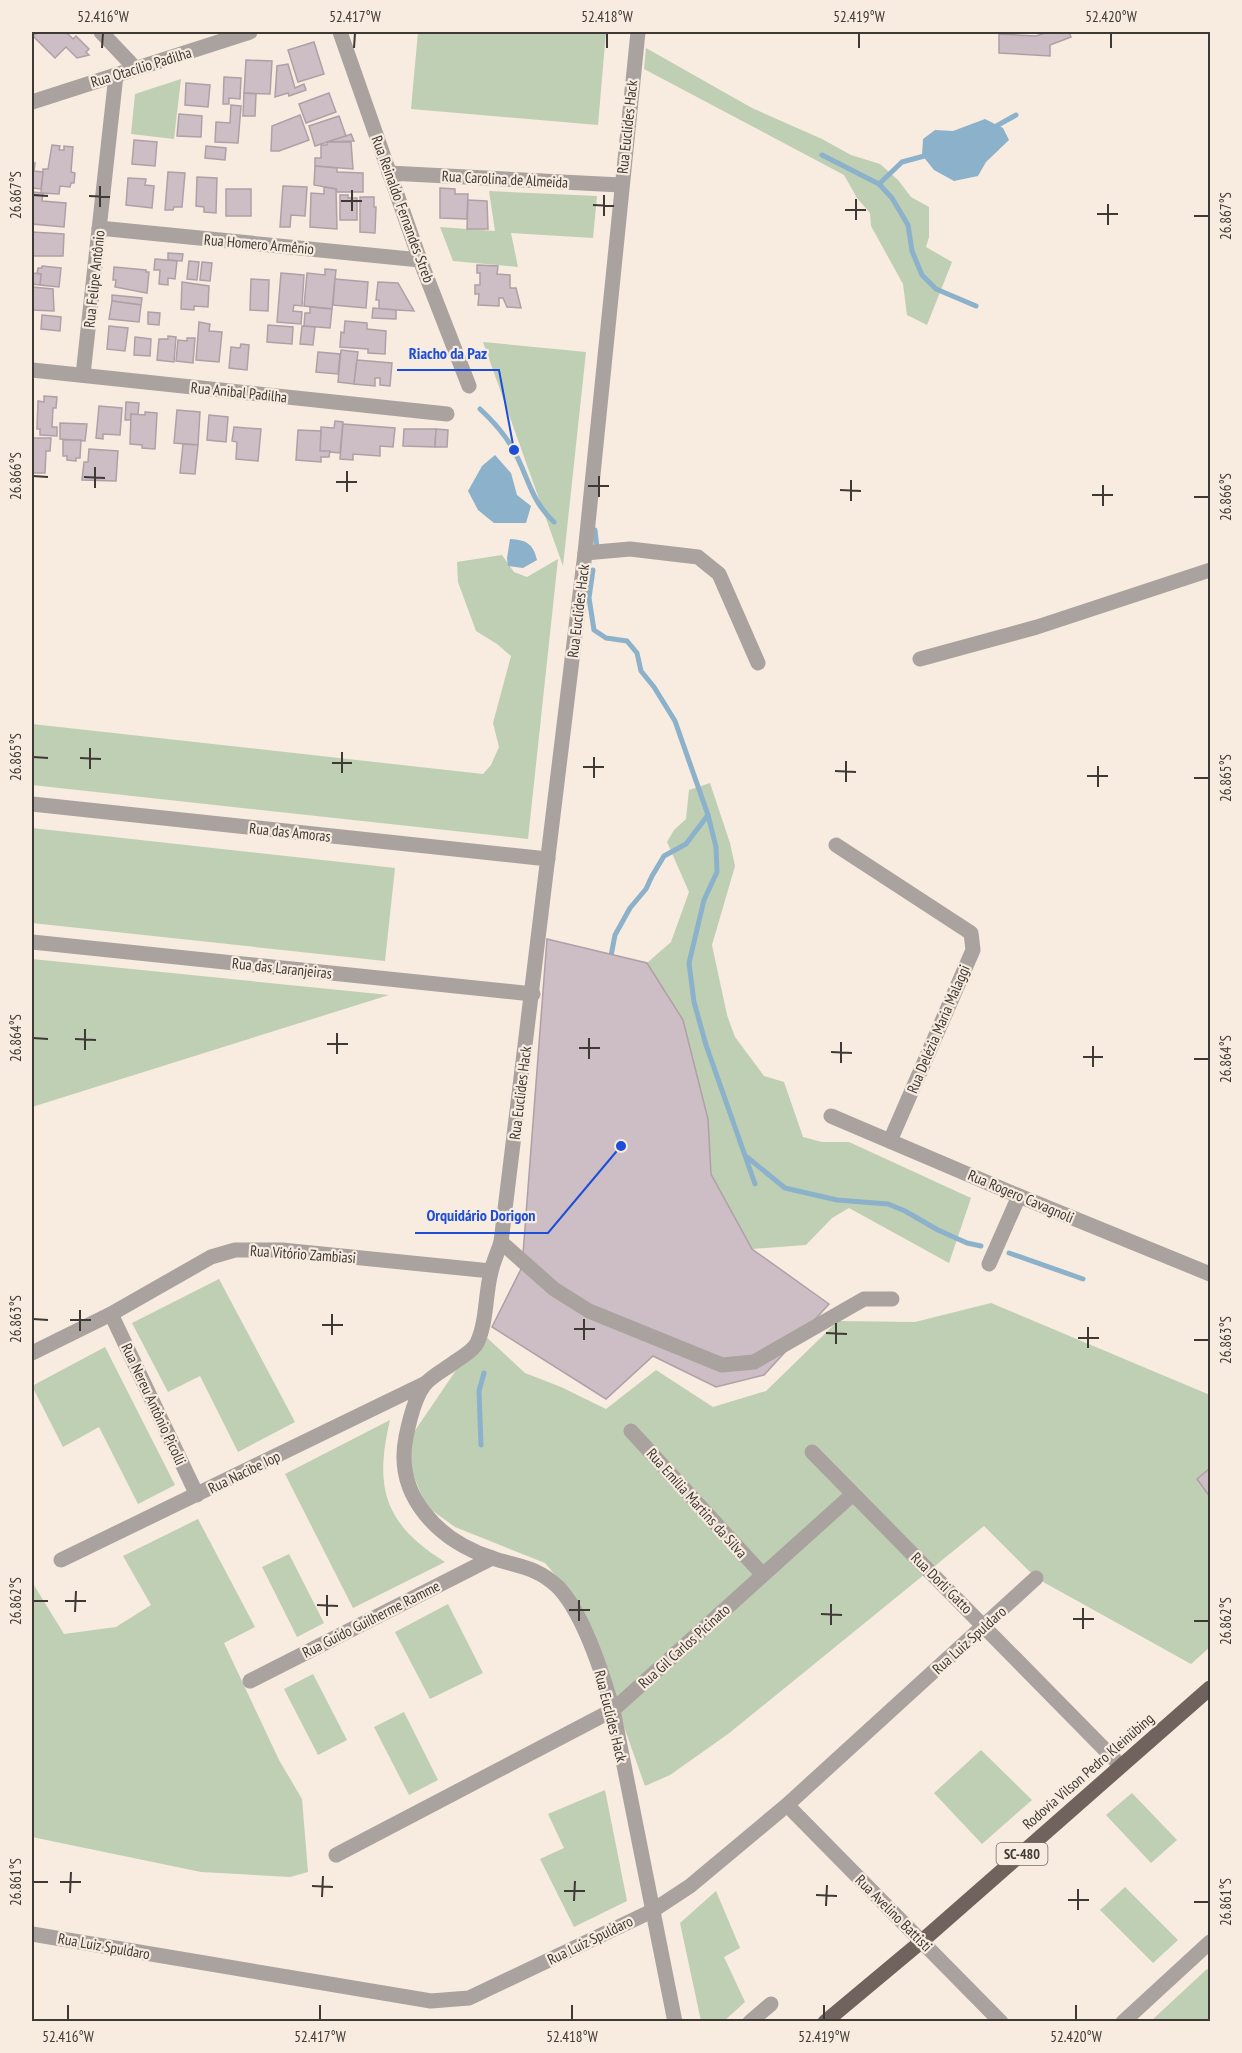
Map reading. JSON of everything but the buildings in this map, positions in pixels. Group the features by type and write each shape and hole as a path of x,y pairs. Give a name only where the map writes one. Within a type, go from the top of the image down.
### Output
{"main road":[{"name":"Rodovia Vilson Pedro Kleinübing","path":"825,2022 922,1941 1210,1688"}],"street":[{"path":"101,32 135,68"},
{"name":"Rua Otacílio Padilha","path":"32,102 250,32"},
{"name":"Rua Reinaldo Fernandes Streb","path":"340,32 420,260 469,386"},
{"name":"Rua Euclides Hack","path":"638,32 585,554 501,1242 491,1271 481,1334 476,1346 426,1383 413,1410 403,1461 419,1509 449,1538 492,1558 518,1563 538,1572 556,1585 570,1601 603,1673 613,1710 675,2022"},
{"name":"Rua Felipe Antônio","path":"83,375 116,75"},
{"name":"Rua Carolina de Almeida","path":"389,173 621,184"},
{"name":"Rua Homero Armênio","path":"99,228 420,260"},
{"name":"Rua Anibal Padilha","path":"32,370 447,414"},
{"path":"585,554 630,549 698,557 719,574 758,663"},
{"path":"920,659 1037,627 1210,570"},
{"name":"Rua das Amoras","path":"32,804 548,859"},
{"name":"Rua Delézia Maria Malaggi","path":"836,845 971,933 973,950 890,1141"},
{"name":"Rua das Laranjeiras","path":"32,942 532,994"},
{"name":"Rua Rogero Cavagnoli","path":"831,1116 1210,1274"},
{"path":"988,1264 1020,1196"},
{"path":"501,1242 554,1289 588,1311 722,1365 754,1362 864,1299 892,1299"},
{"name":"Rua Vitório Zambiasi","path":"32,1353 111,1314 211,1257 236,1250 282,1250 491,1271"},
{"name":"Rua Nereu Antônio Picolli","path":"111,1314 197,1495"},
{"name":"Rua Nacibe Iop","path":"61,1560 426,1383"},
{"name":"Rua Emília Martins da Silva","path":"631,1431 763,1575"},
{"name":"Rua Dorli Gatto","path":"812,1452 1121,1766"},
{"name":"Rua Gil Carlos Picinato","path":"336,1855 613,1710 853,1494"},
{"name":"Rua Guido Guilherme Ramme","path":"250,1681 492,1558"},
{"name":"Rua Luiz Spuldaro","path":"32,1934 431,2001 469,1998 652,1911 690,1886 787,1805 1036,1578"},
{"name":"Rua Avelino Battisti","path":"787,1805 1001,2022"},
{"path":"1123,2022 1210,1942"},
{"path":"750,2022 771,2004"}],"green space":[{"path":"418,32 606,32 598,125 411,109"},
{"path":"646,48 752,108 822,139 851,155 880,164 898,180 911,197 929,207 929,237 926,247 952,262 927,325 907,315 903,284 871,226 870,213 857,198 844,175 644,69"},
{"path":"181,79 174,139 131,134 135,94"},
{"path":"489,191 597,196 593,238 511,233 518,267 453,261 440,227 495,231"},
{"path":"483,342 586,352 563,566"},
{"path":"502,555 514,572 527,577 558,559 528,839 32,785 32,724 483,774 491,765 499,747 493,723 511,656 476,631 458,582 457,562"},
{"path":"710,783 730,843 735,866 712,945 727,1015 735,1037 764,1076 784,1082 803,1137 822,1142 849,1142 971,1198 949,1263 849,1208 832,1218 806,1245 752,1249 711,1174 708,1119 683,1020 647,963 671,942 689,892 667,842 674,830 686,819 689,790"},
{"path":"32,828 395,868 385,961 32,923"},
{"path":"32,959 389,995 32,1107"},
{"path":"219,1279 295,1422 238,1452 200,1376 168,1392 132,1323"},
{"path":"991,1303 1210,1395 1210,1647 1191,1664 1036,1578 984,1526 728,1734 670,1775 645,1786 601,1662 575,1598 545,1563 455,1527 426,1506 410,1467 412,1435 483,1334 525,1373 561,1387 606,1409 656,1370 713,1407 766,1391 838,1321 915,1322"},
{"path":"105,1347 175,1485 138,1504 99,1427 63,1447 32,1386"},
{"path":"390,1420 383,1466 384,1485 389,1502 408,1533 424,1548 445,1562 353,1608 285,1474"},
{"path":"198,1519 255,1627 224,1643 279,1760 302,1799 308,1872 290,1877 201,1872 32,1837 32,1582 64,1634 116,1627 151,1605 123,1556"},
{"path":"289,1554 324,1623 297,1637 262,1567"},
{"path":"448,1604 483,1673 430,1699 395,1632"},
{"path":"313,1674 347,1740 318,1755 284,1689"},
{"path":"404,1712 438,1780 409,1795 374,1727"},
{"path":"981,1750 1032,1800 982,1844 934,1793"},
{"path":"605,1790 627,1901 574,1927 540,1859 564,1848 548,1814"},
{"path":"1132,1793 1177,1840 1151,1863 1106,1815"},
{"path":"1125,1887 1178,1940 1153,1963 1100,1910"},
{"path":"716,1891 740,1948 724,1957 745,2002 724,2021 701,2021 680,1923"},
{"path":"1207,1969 1210,1972 1210,2021 1151,2021"}],"water":[{"path":"985,119 1003,128 1009,140 986,162 978,176 954,181 934,170 922,155 923,139 935,130 953,131"},
{"path":"495,455 511,473 517,495 531,506 526,523 494,523 478,510 468,491 482,466"},
{"path":"510,539 521,540 528,544 537,560 523,568 508,566"}],"waterway":[{"path":"991,129 1016,115"},
{"path":"822,155 879,184 892,198 908,225 912,251 922,275 936,289 976,306"},
{"path":"879,184 902,162 928,155"},
{"path":"480,409 510,443 534,496 554,522"},
{"path":"595,530 597,548"},
{"path":"593,570 589,598 594,630 606,638 627,641 637,653 641,671 675,721 708,815 716,847 717,872 704,900 689,963 694,1002 706,1045 755,1184"},
{"path":"610,961 615,935 630,908 646,889 664,856 686,844 708,815"},
{"path":"747,1157 785,1188 837,1200 888,1204 938,1230 967,1243 981,1246"},
{"path":"1009,1253 1083,1279"},
{"path":"481,1445 479,1391 484,1373"}],"place":[{"name":"Riacho da Paz","path":"514,450"},
{"name":"Orquidário Dorigon","path":"621,1146"}]}
